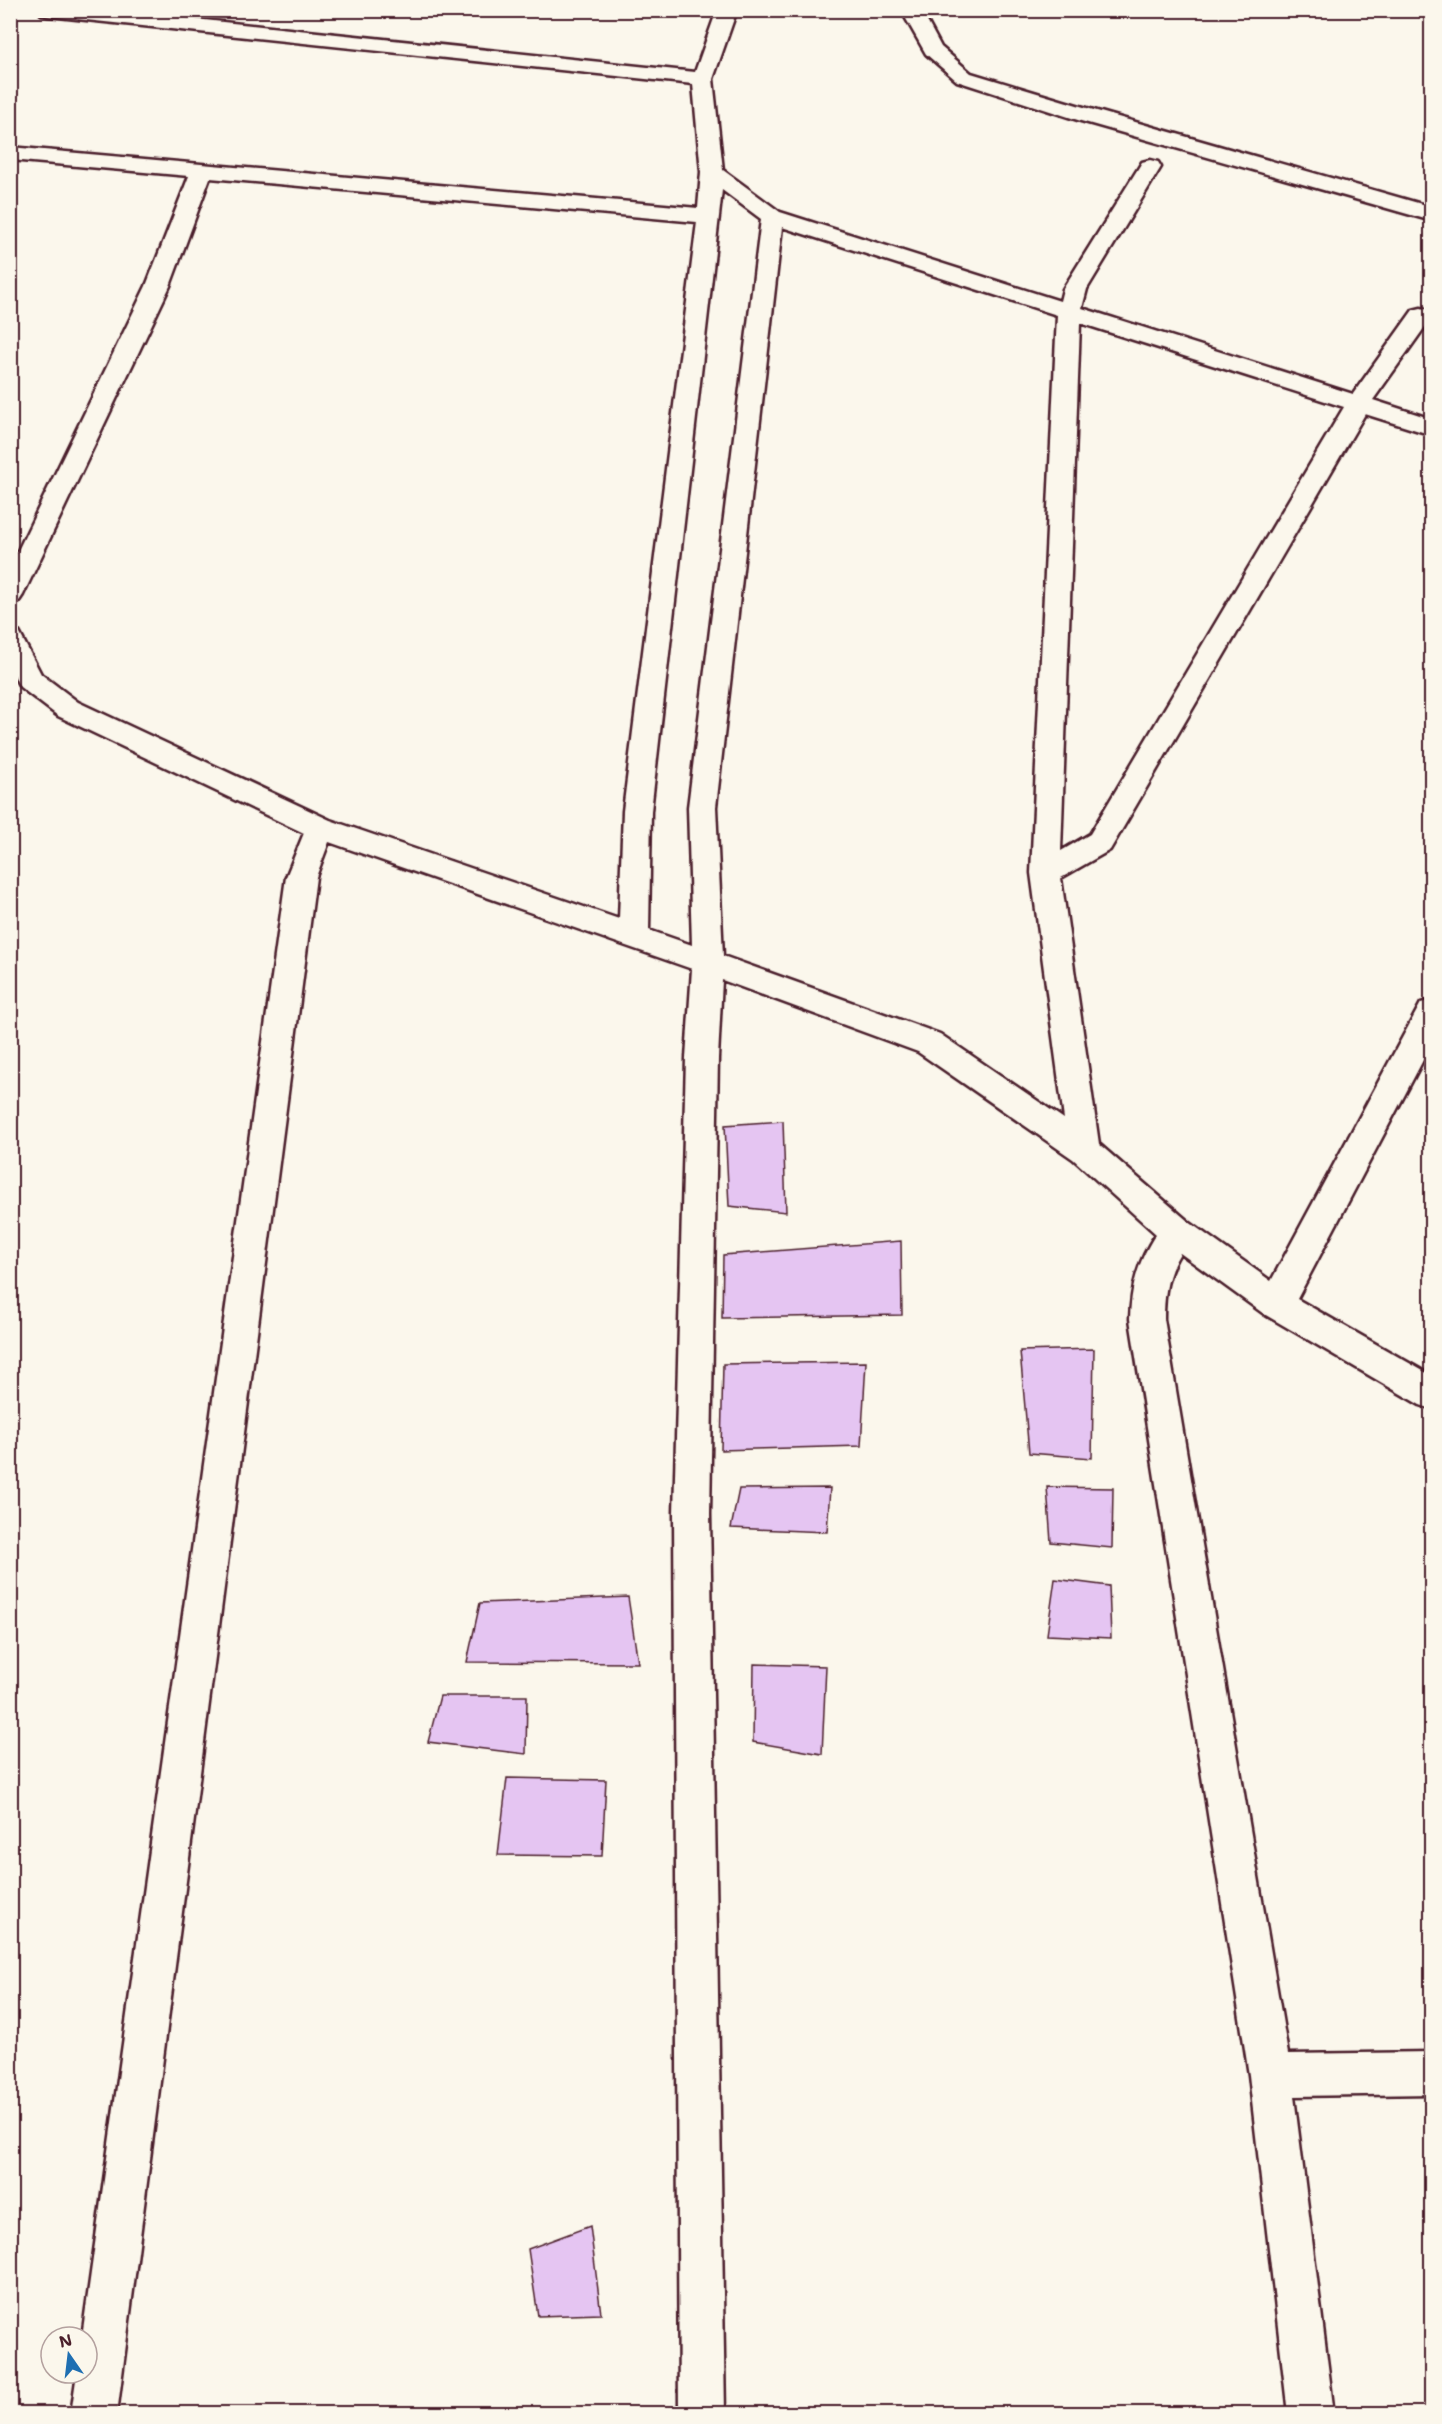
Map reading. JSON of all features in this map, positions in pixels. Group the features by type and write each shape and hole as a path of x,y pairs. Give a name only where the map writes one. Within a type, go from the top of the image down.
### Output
{"street":[{"path":"48,10 133,14 703,79"},
{"path":"634,936 637,812 709,216 712,172 703,79 727,10"},
{"path":"910,10 933,50 964,77 1089,116 1431,214"},
{"path":"10,153 709,216"},
{"path":"1084,1150 1047,873 1069,311 1075,289 1150,166"},
{"path":"10,595 158,286 201,170"},
{"path":"712,172 772,217 1431,427"},
{"path":"702,2414 692,1514 702,1058 708,962 702,807 772,217"},
{"path":"1047,873 1100,842 1358,404 1421,315"},
{"path":"10,638 30,680 68,709 320,828 708,962 929,1042 1084,1150 1177,1232 1276,1304 1431,1394"},
{"path":"94,2414 301,877 320,828"},
{"path":"1276,1304 1313,1239 1431,1012"},
{"path":"1177,1232 1162,1251 1151,1272 1147,1296 1147,1319 1270,2075 1311,2414"},
{"path":"1270,2075 1431,2073"}],"building":[{"path":"783,1121 786,1212 729,1206 725,1125"},
{"path":"901,1241 902,1315 722,1318 723,1255"},
{"path":"1094,1349 1092,1458 1029,1453 1020,1351"},
{"path":"866,1362 861,1446 721,1450 723,1364"},
{"path":"1047,1487 1113,1488 1112,1548 1051,1542"},
{"path":"830,1488 827,1532 731,1528 739,1489"},
{"path":"1055,1579 1109,1586 1111,1638 1047,1635"},
{"path":"628,1597 638,1663 467,1662 480,1603"},
{"path":"754,1664 826,1666 822,1754 753,1742"},
{"path":"440,1696 527,1696 526,1754 428,1742"},
{"path":"507,1778 606,1780 602,1856 498,1855"},
{"path":"590,2226 601,2314 538,2316 528,2249"}]}
